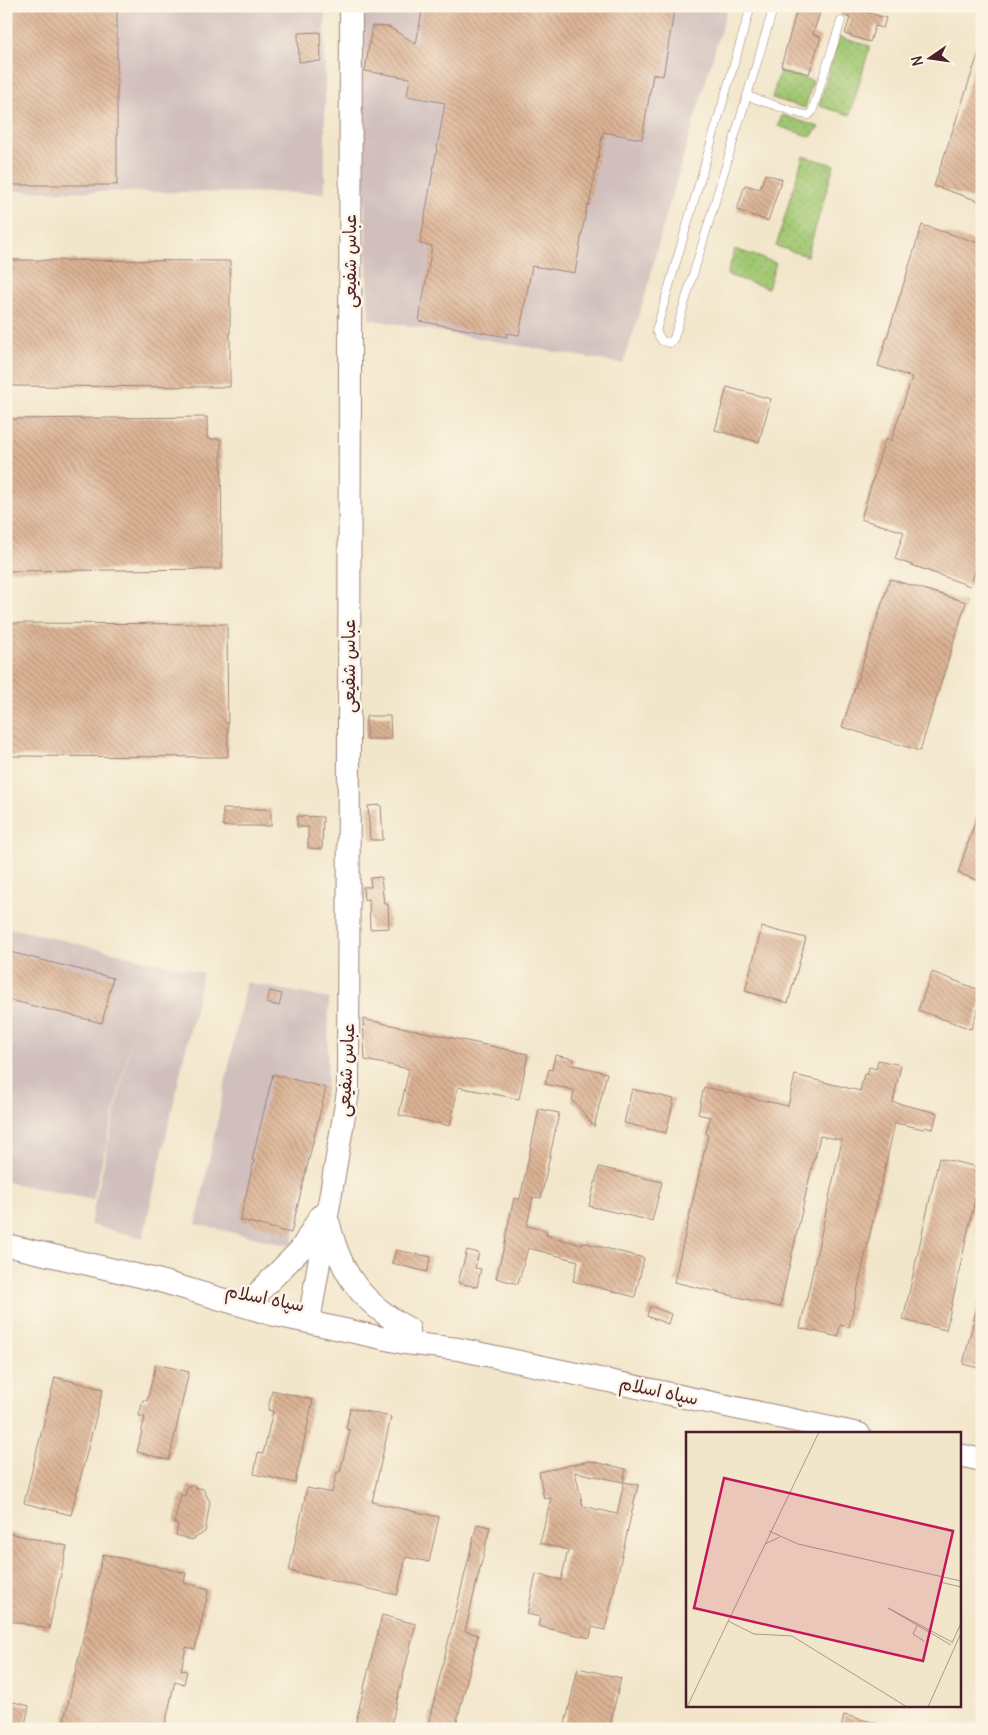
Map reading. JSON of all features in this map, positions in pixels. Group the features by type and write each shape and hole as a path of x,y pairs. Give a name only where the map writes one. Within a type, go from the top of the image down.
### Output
{"main road":[{"name":"عباس شفیعی","path":"324,1216 341,1091 339,6"},
{"name":"عباس شفیعی","path":"303,1313 348,1092 351,6"},
{"path":"257,1294 301,1249 324,1216"},
{"path":"324,1216 344,1269 355,1286 386,1317 408,1329"},
{"name":"سپاه اسلام","path":"6,1245 157,1280 254,1309 303,1313 408,1329 458,1349"},
{"name":"سپاه اسلام","path":"157,1280 257,1294 303,1313 405,1344 458,1349 850,1432"},
{"path":"960,1455 982,1460"}],"lane":[{"path":"751,6 656,331 662,341 670,343 674,338 774,6"},
{"path":"747,96 801,114 812,112 840,21"}],"shaded area":[{"path":"6,6 325,6 325,193 6,191"},
{"path":"364,6 728,6 664,222 647,290 623,364 369,319 361,99"},
{"path":"6,927 203,973 143,1238 90,1225 134,1029 93,1200 6,1182"},
{"path":"246,982 329,999 327,1084 291,1246 196,1224"}],"green space":[{"path":"839,37 870,46 850,115 819,106"},
{"path":"780,71 813,81 805,108 772,98"},
{"path":"782,115 819,127 811,137 778,126"},
{"path":"803,156 834,165 807,256 776,246"},
{"path":"735,249 776,263 768,288 727,275"}],"building":[{"path":"6,6 117,7 117,185 6,185"},
{"path":"423,6 675,6 663,76 653,74 642,139 603,132 575,273 532,266 519,335 507,333 507,337 419,321 432,246 420,244 445,103 407,96 410,78 365,71 372,26 389,27 416,44"},
{"path":"798,6 822,6 813,34 821,37 809,74 781,66"},
{"path":"846,6 886,18 883,28 875,26 870,42 845,34 850,18 843,15"},
{"path":"320,32 321,61 299,62 298,33"},
{"path":"980,49 982,50 982,202 934,186"},
{"path":"765,174 782,179 768,221 737,210 745,185 760,189"},
{"path":"922,225 982,244 982,551 970,586 895,559 904,532 861,519 885,439 891,441 912,377 878,366"},
{"path":"6,260 230,261 230,387 6,386"},
{"path":"727,387 771,399 759,442 715,430"},
{"path":"207,417 207,439 221,439 222,569 6,571 6,419"},
{"path":"890,579 966,602 920,751 842,727"},
{"path":"6,623 227,624 228,757 6,756"},
{"path":"366,716 390,716 391,739 366,739"},
{"path":"381,805 383,840 370,840 368,806"},
{"path":"980,807 982,808 982,882 958,873"},
{"path":"223,809 271,809 271,826 223,826"},
{"path":"297,816 323,817 322,849 308,848 308,827 297,827"},
{"path":"381,877 384,904 388,904 389,928 370,929 369,899 364,900 363,887 371,887 370,878"},
{"path":"762,927 806,938 788,1003 745,991"},
{"path":"6,951 113,978 102,1023 6,999"},
{"path":"932,972 982,991 982,999 971,1029 918,1010"},
{"path":"270,991 282,994 279,1006 267,1003"},
{"path":"363,1019 528,1054 519,1099 458,1087 450,1126 399,1115 409,1069 365,1060"},
{"path":"555,1055 574,1059 573,1065 607,1073 594,1127 577,1104 572,1101 574,1090 545,1084 549,1069 552,1070"},
{"path":"878,1060 901,1065 893,1102 937,1113 933,1129 895,1123 849,1327 840,1325 838,1337 800,1328 842,1140 820,1136 780,1307 674,1282 708,1135 706,1134 710,1117 698,1114 704,1087 788,1106 795,1075 860,1091 864,1074 867,1075 869,1067 876,1069"},
{"path":"273,1074 326,1088 291,1233 240,1220 254,1160 252,1160"},
{"path":"632,1089 674,1099 666,1133 624,1123"},
{"path":"539,1109 559,1113 541,1198 533,1197 527,1226 547,1231 546,1235 582,1245 582,1242 644,1258 635,1297 573,1281 578,1261 528,1248 518,1284 496,1278 514,1198 520,1199"},
{"path":"939,1158 982,1168 946,1330 903,1320"},
{"path":"599,1167 662,1182 652,1221 589,1206"},
{"path":"396,1250 431,1257 427,1272 392,1263"},
{"path":"467,1250 479,1253 475,1268 481,1269 477,1287 458,1283"},
{"path":"978,1303 982,1303 982,1369 963,1364"},
{"path":"650,1306 671,1314 668,1324 647,1316"},
{"path":"156,1364 189,1372 169,1460 137,1452 145,1417 139,1416 143,1400 147,1401"},
{"path":"55,1377 103,1389 71,1515 24,1503"},
{"path":"272,1390 313,1400 295,1483 254,1474 258,1453 263,1454 273,1411 268,1410"},
{"path":"350,1408 391,1417 372,1502 439,1517 429,1562 406,1557 397,1595 289,1571 307,1488 332,1493 337,1472 340,1472 350,1430 346,1429"},
{"path":"590,1461 626,1469 623,1482 575,1472 583,1506 617,1514 624,1482 638,1485 605,1630 592,1627 590,1638 538,1626 540,1617 527,1614 536,1574 561,1580 568,1550 540,1543 551,1498 544,1499 539,1472"},
{"path":"188,1485 203,1489 210,1502 205,1532 192,1540 176,1535 178,1525 174,1523 181,1495 185,1496"},
{"path":"477,1524 490,1527 465,1631 478,1635 455,1729 427,1729"},
{"path":"8,1533 67,1546 49,1629 6,1620 6,1542"},
{"path":"103,1554 186,1573 184,1583 209,1589 195,1649 186,1647 181,1670 187,1671 184,1684 175,1681 164,1729 62,1729"},
{"path":"382,1615 416,1624 390,1729 354,1729"},
{"path":"578,1668 621,1678 609,1729 564,1729"},
{"path":"6,1700 29,1706 24,1729 6,1729"},
{"path":"844,1715 884,1725 883,1729 841,1729"}]}
